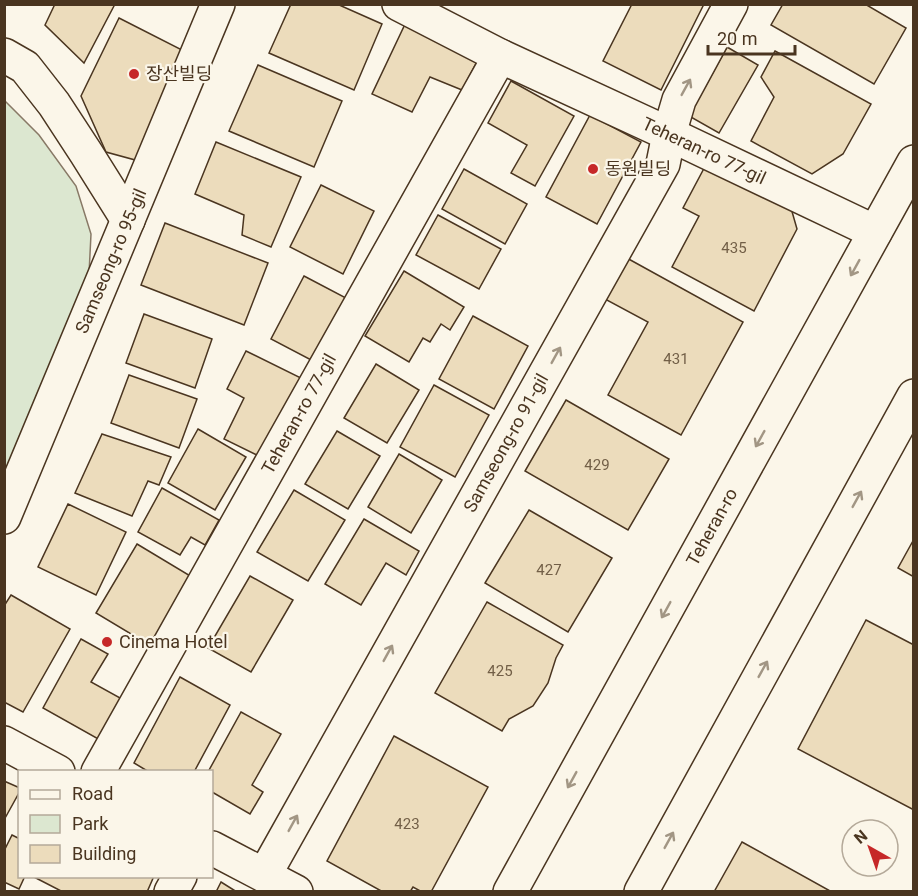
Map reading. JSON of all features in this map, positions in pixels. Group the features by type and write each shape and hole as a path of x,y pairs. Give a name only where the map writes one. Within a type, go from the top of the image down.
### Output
{"street":[{"name":"Samseong-ro 95-gil","path":"4,517 218,4"},
{"name":"Teheran-ro 77-gil","path":"399,4 500,56 875,232"},
{"name":"Samseong-ro 91-gil","path":"265,874 663,164 679,100 731,4"},
{"path":"4,55 25,67 54,104 128,220"},
{"name":"Teheran-ro 77-gil","path":"99,770 500,56"},
{"name":"Teheran-ro","path":"510,891 914,162"},
{"path":"640,891 914,396"},
{"path":"4,743 56,770"},
{"path":"213,848 296,891"},
{"path":"171,891 179,878"}],"green space":[{"path":"5,101 39,135 76,186 91,234 89,274 5,483"}],"building":[{"path":"55,4 115,4 84,63 45,25"},
{"path":"291,4 337,4 382,24 354,90 269,53"},
{"path":"632,4 704,4 661,90 603,61"},
{"path":"783,4 865,4 906,28 874,84 771,25"},
{"name":"장산빌딩","path":"119,18 186,52 139,161 106,152 81,96"},
{"path":"407,20 481,54 462,90 430,77 412,112 372,94"},
{"path":"727,47 758,65 719,133 689,116"},
{"path":"775,51 871,104 843,154 812,174 751,141 774,97 761,77"},
{"path":"258,65 342,101 314,167 229,131"},
{"path":"511,81 574,116 535,186 511,173 527,145 488,123"},
{"name":"동원빌딩","path":"590,115 641,142 597,224 546,197"},
{"path":"216,142 301,177 271,247 242,235 244,215 195,194"},
{"path":"709,159 789,201 797,229 754,311 672,267 699,216 683,208"},
{"path":"464,169 527,204 505,244 442,209"},
{"path":"321,185 374,211 343,274 290,247"},
{"path":"438,215 501,249 479,289 416,255"},
{"path":"165,223 268,263 244,325 141,285"},
{"path":"625,257 743,322 681,435 608,395 648,322 603,298"},
{"path":"404,271 464,307 450,330 441,324 430,342 423,338 409,362 365,336"},
{"path":"304,276 346,298 313,361 271,339"},
{"path":"144,314 212,339 195,388 126,363"},
{"path":"473,316 528,346 494,409 439,379"},
{"path":"246,351 305,380 265,459 224,439 244,398 227,389"},
{"path":"376,364 419,390 387,443 344,418"},
{"path":"129,375 197,399 179,448 111,423"},
{"path":"434,385 489,415 455,477 400,447"},
{"path":"566,400 669,459 628,530 525,471"},
{"path":"198,429 246,457 215,510 168,483"},
{"path":"337,431 380,456 348,509 305,484"},
{"path":"102,434 171,457 159,485 148,481 132,516 75,493"},
{"path":"399,454 442,480 411,533 368,507"},
{"path":"162,488 219,520 205,545 191,537 180,555 138,532"},
{"path":"294,490 345,520 308,581 257,552"},
{"path":"68,504 126,532 96,595 38,567"},
{"path":"529,510 612,558 568,632 485,583"},
{"path":"364,519 419,551 406,575 386,563 361,605 325,584"},
{"path":"914,539 914,577 898,568"},
{"path":"137,544 192,577 151,646 96,613"},
{"path":"250,576 293,600 251,672 208,648"},
{"path":"11,595 70,629 23,712 4,702 4,606"},
{"path":"487,602 563,645 548,683 533,706 509,719 502,731 435,693"},
{"path":"866,620 914,645 914,810 798,749"},
{"path":"81,639 108,654 91,682 122,699 100,740 43,708"},
{"path":"180,677 230,705 195,770 146,770 134,763"},
{"path":"241,712 281,734 252,785 263,792 250,814 213,793 213,770 209,770"},
{"path":"394,736 488,787 431,892 422,892 413,887 410,892 383,892 327,861"},
{"path":"4,781 18,787 18,795 4,820"},
{"path":"12,835 18,838 18,878 24,878 19,889 4,882 4,851"},
{"path":"742,842 832,892 714,892"},
{"path":"36,878 153,878 147,892 63,892"},
{"path":"221,882 237,892 216,892"}],"place":[{"name":"장산빌딩","path":"134,74"},
{"name":"동원빌딩","path":"593,169"},
{"name":"Cinema Hotel","path":"107,642"}]}
